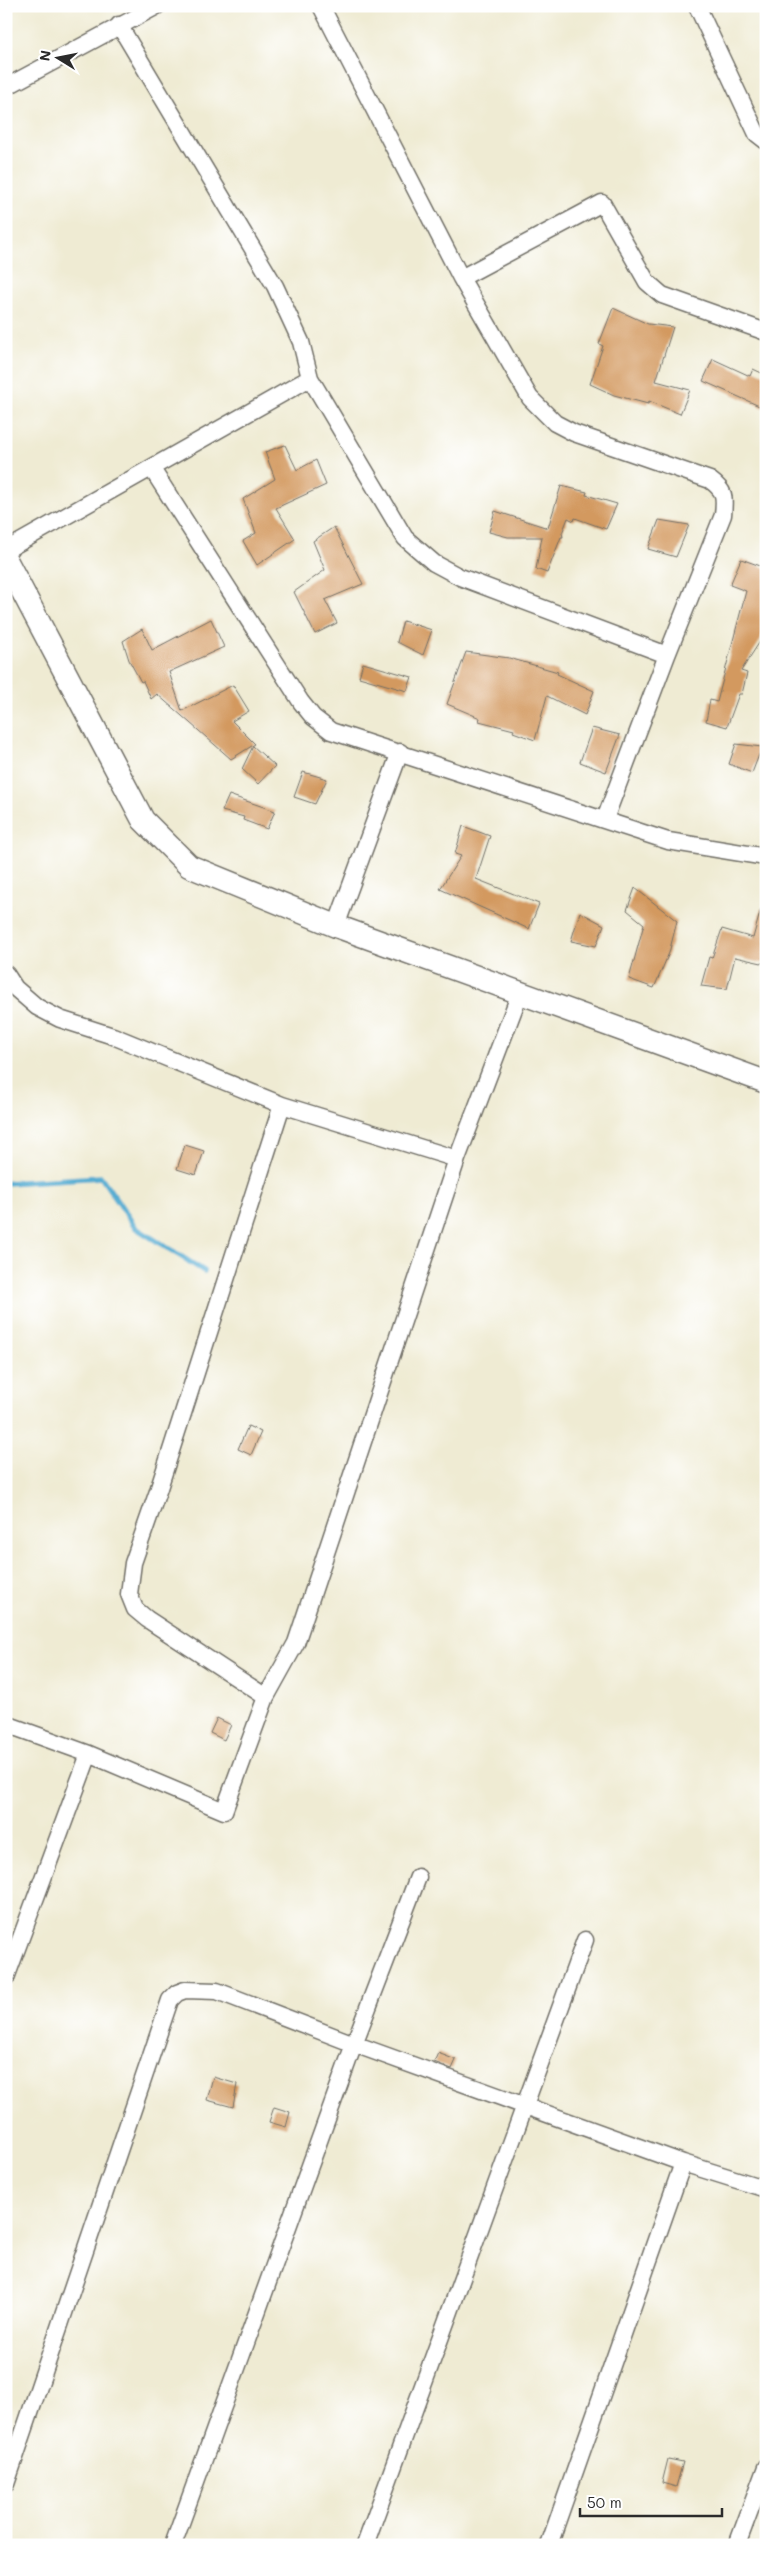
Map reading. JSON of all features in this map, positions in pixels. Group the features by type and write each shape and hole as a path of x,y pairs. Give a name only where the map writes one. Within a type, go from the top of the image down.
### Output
{"street":[{"path":"6,87 157,6"},
{"path":"321,6 461,278 530,398 555,423 574,433 710,480 720,488 724,499 723,514 605,819"},
{"path":"697,6 757,134 766,141"},
{"path":"119,25 276,286 301,342 310,378 405,538 434,563 460,577 667,655"},
{"path":"461,278 602,203 647,282 662,295 766,332"},
{"path":"6,550 310,378"},
{"path":"152,469 301,702 313,717 331,731 668,841 766,857"},
{"path":"6,560 143,820 189,866 336,926 766,1082"},
{"path":"336,926 400,752"},
{"path":"6,974 15,988 37,1007 60,1019 113,1036 282,1105 457,1159"},
{"path":"6,1724 89,1754 224,1811 266,1697 296,1643 457,1159 520,993"},
{"path":"266,1697 147,1619 135,1609 129,1594 133,1563 282,1105"},
{"path":"6,1978 89,1754"},
{"path":"173,2545 354,2044 418,1878"},
{"path":"365,2545 585,1940"},
{"path":"6,2484 170,2000 176,1993 185,1990 217,1992 354,2044 684,2162 766,2189"},
{"path":"549,2545 684,2162"},
{"path":"736,2545 766,2467"}],"building":[{"path":"613,308 648,324 673,327 656,381 690,390 680,414 649,401 648,404 614,395 590,384 603,346 599,344"},
{"path":"713,359 750,376 753,369 766,375 766,409 703,381"},
{"path":"285,445 297,470 316,460 326,485 276,508 295,539 257,565 243,541 256,533 243,499 275,479 265,452"},
{"path":"561,486 587,492 586,495 617,504 606,529 575,518 574,521 568,518 562,533 563,537 561,537 547,573 536,569 542,537 508,537 489,532 495,511 548,528"},
{"path":"659,520 689,525 676,557 648,549"},
{"path":"334,527 363,584 325,600 337,623 315,634 294,592 325,570 313,541"},
{"path":"741,559 766,568 766,626 759,643 741,671 747,673 742,694 739,694 727,727 706,721 710,700 717,702 746,591 730,585"},
{"path":"211,619 224,647 169,672 182,711 233,685 249,711 232,721 255,744 231,759 157,694 151,699 143,681 141,682 129,660 123,641 142,629 152,650"},
{"path":"403,621 432,630 423,655 397,642"},
{"path":"466,652 509,658 558,672 557,674 594,691 585,715 547,696 535,740 513,732 514,730 479,721 480,718 447,704"},
{"path":"363,663 412,677 407,691 359,677"},
{"path":"592,728 620,735 606,772 580,762"},
{"path":"736,744 762,747 752,773 729,764"},
{"path":"253,746 275,766 258,784 242,769"},
{"path":"303,772 327,779 315,804 294,797"},
{"path":"229,795 275,811 267,829 243,820 244,817 222,811"},
{"path":"463,826 490,836 476,879 539,904 529,929 440,889 461,856 455,854"},
{"path":"635,888 677,921 669,953 654,988 629,979 644,924 627,910"},
{"path":"761,909 766,910 766,964 735,957 727,989 701,986 709,957 712,958 722,929 753,938"},
{"path":"580,912 604,925 596,946 571,941"},
{"path":"185,1145 204,1151 196,1175 177,1169"},
{"path":"248,1426 261,1432 251,1455 238,1449"},
{"path":"217,1718 231,1725 224,1740 210,1733"},
{"path":"438,2053 456,2060 452,2069 434,2062"},
{"path":"213,2077 237,2084 233,2107 207,2100"},
{"path":"274,2107 290,2112 286,2127 269,2122"},
{"path":"668,2459 683,2462 676,2487 662,2483"}],"waterway":[{"path":"6,1183 101,1177 136,1228 204,1271"}]}
